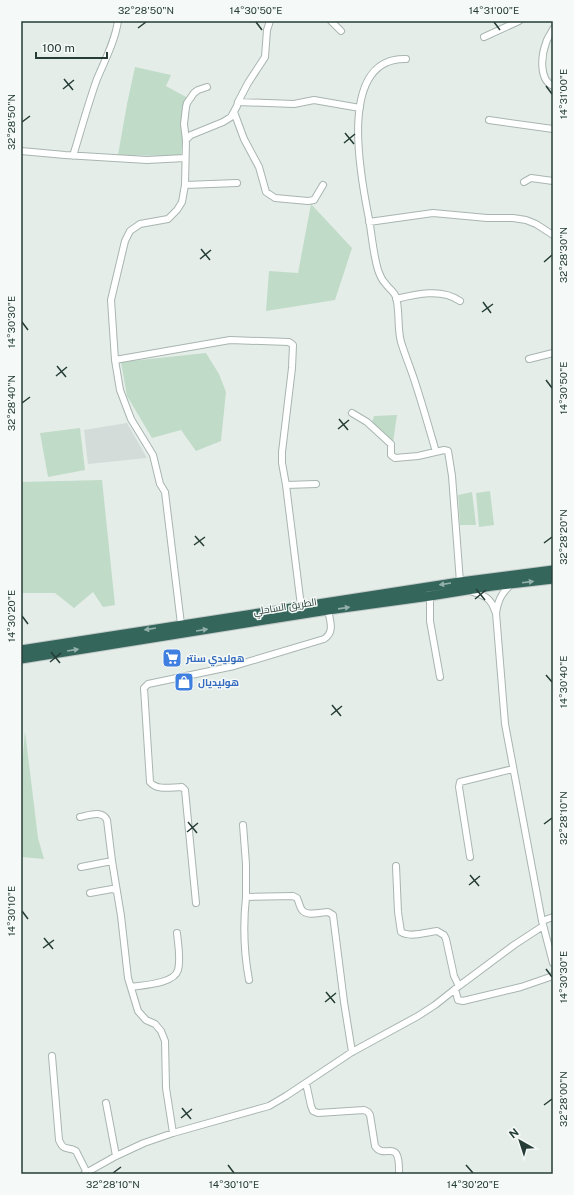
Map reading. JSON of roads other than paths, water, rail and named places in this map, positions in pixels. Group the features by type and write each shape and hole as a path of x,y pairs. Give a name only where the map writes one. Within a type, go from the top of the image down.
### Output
{"highway":[{"name":"الطريق الساحلي","path":"21,650 181,624 460,582 553,570"},
{"name":"الطريق الساحلي","path":"21,659 328,610 553,579"}],"street":[{"path":"73,156 82,123 97,80 116,34 118,21"},
{"path":"186,140 191,135 223,122 231,117 248,83 265,57 267,30 270,21"},
{"path":"331,21 341,31"},
{"path":"484,37 519,21"},
{"path":"553,29 543,50 543,68 546,81 553,86"},
{"path":"406,59 395,59 381,66 367,82 360,108 357,130 359,163 377,268 381,278 394,293 396,299 401,342 414,378 436,452"},
{"path":"181,624 165,492 160,484 153,455 131,419 120,390 115,360 111,300 125,241 130,230 140,224 162,220 172,216 182,202 185,185 186,140 184,124 187,102 198,90 207,87"},
{"path":"238,102 294,104 314,100 360,108"},
{"path":"234,112 244,139 260,167 265,189 269,195 286,200 308,201 314,200 323,186"},
{"path":"489,120 553,129"},
{"path":"21,151 73,156 147,160 185,158"},
{"path":"524,182 531,178 553,181"},
{"path":"185,185 236,183"},
{"path":"370,222 433,213 495,219 512,218 526,220 536,224 553,235"},
{"path":"396,299 417,294 436,294 452,296 460,301"},
{"path":"115,360 230,340 289,342 293,345 282,463 301,606"},
{"path":"529,359 553,353"},
{"path":"352,413 364,420 391,444 392,456 405,458 446,450 452,476 460,582"},
{"path":"286,485 316,484"},
{"path":"496,613 500,597 505,590 513,584"},
{"path":"469,590 487,597 492,603 496,613 505,724 543,923 553,963"},
{"path":"430,596 430,621 440,677"},
{"path":"196,904 185,790 182,787 157,788 150,782 144,688 148,684 234,666 324,640 329,636 331,631 328,610"},
{"path":"470,857 459,787 460,782 513,769"},
{"path":"80,817 99,814 105,816 107,820 121,916 126,968 130,987 138,1011 146,1020 155,1024 161,1031 165,1041 166,1088 173,1133"},
{"path":"243,825 246,864 244,927 249,980"},
{"path":"81,867 112,861"},
{"path":"396,866 398,912 401,932 403,934 416,934 437,931 444,935 457,987 458,1000 463,1001 521,987 553,976"},
{"path":"90,893 112,889 116,890"},
{"path":"246,897 293,896 297,898 301,910 305,913 310,914 328,912 333,916 352,1052"},
{"path":"52,1056 59,1140 61,1146 65,1149 76,1151 86,1173 116,1156 144,1143 173,1133 269,1106 352,1052 435,1005 457,987 553,917"},
{"path":"130,987 165,982 172,978 178,971 179,962 177,932"},
{"path":"306,1083 313,1111 318,1113 364,1110 368,1112 375,1146 381,1151 393,1150 396,1152 399,1162 399,1174"},
{"path":"106,1103 116,1156"},
{"path":"97,1166 98,1174"}],"place":[{"name":"هوليدي سنتر","path":"172,658"},
{"name":"هوليديال","path":"184,682"}]}
